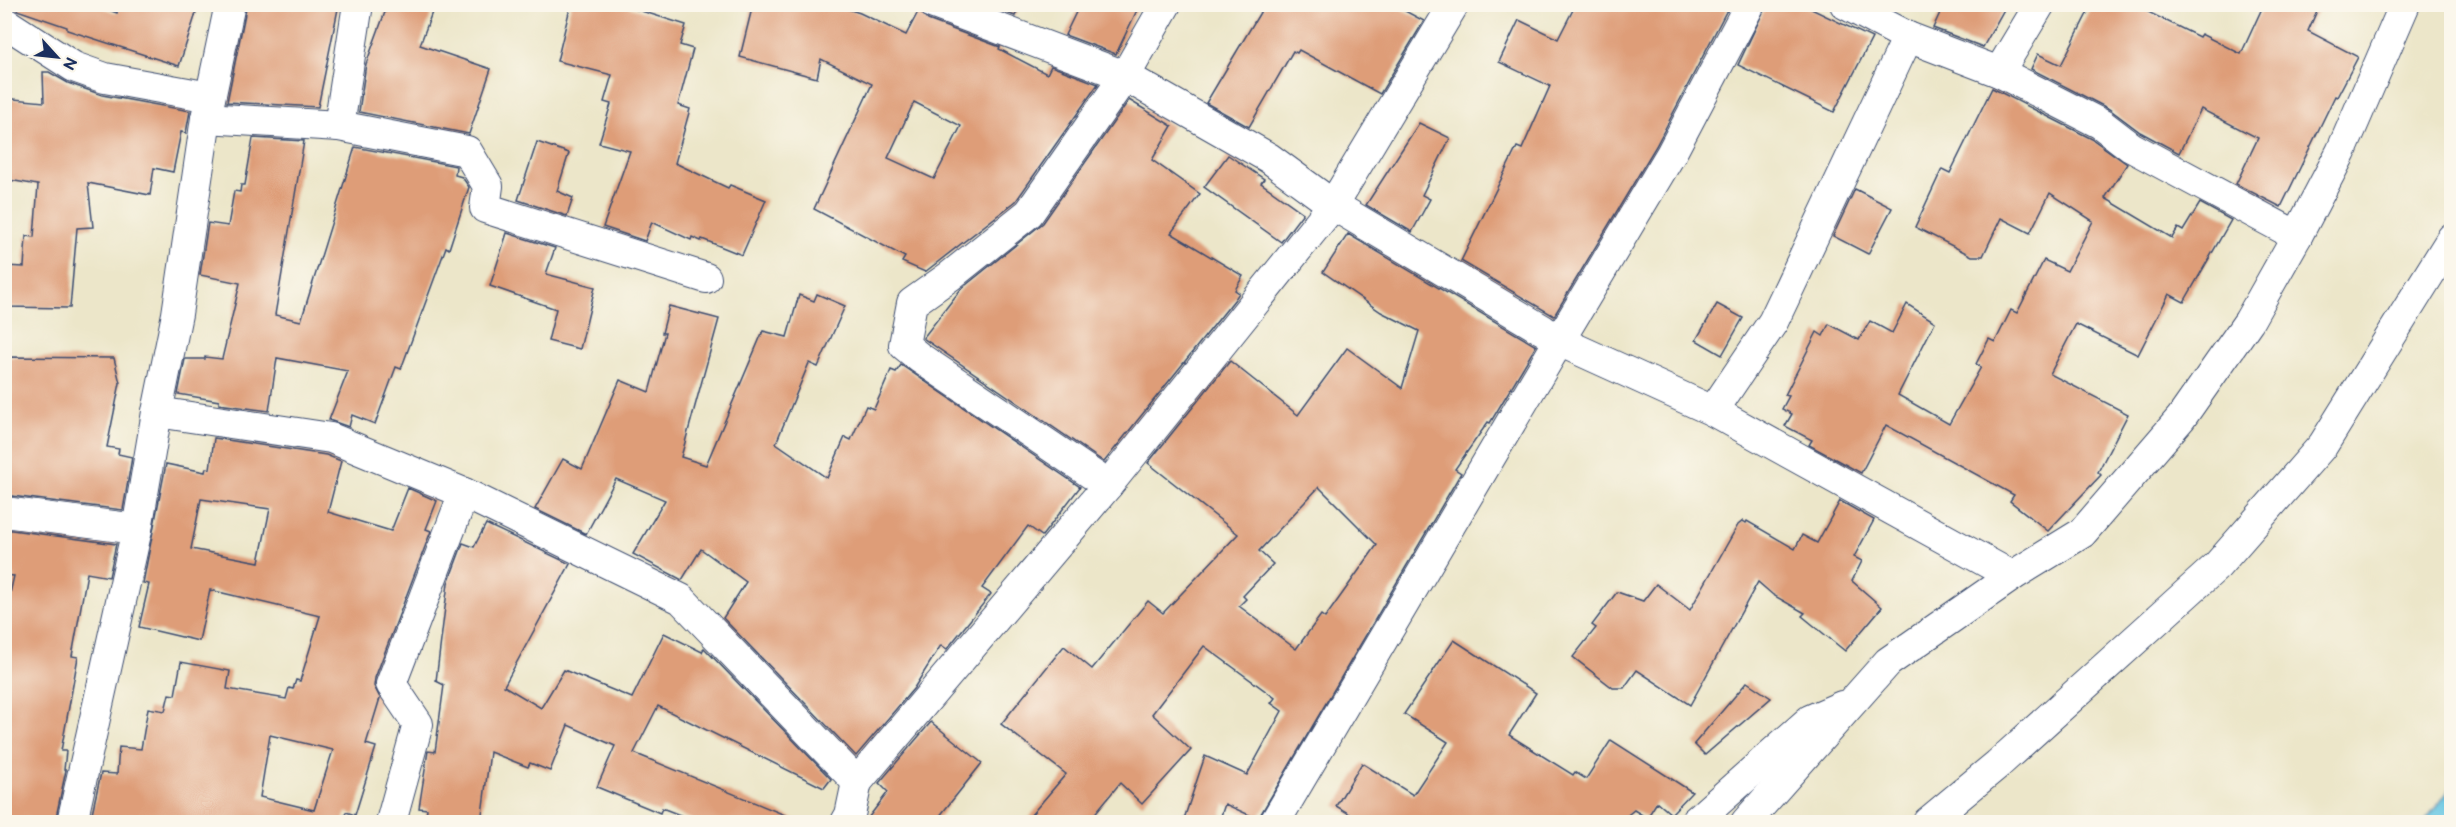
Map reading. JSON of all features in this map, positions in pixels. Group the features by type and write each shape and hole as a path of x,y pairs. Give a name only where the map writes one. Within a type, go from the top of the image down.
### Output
{"street":[{"path":"72,822 137,529 177,314 208,107 230,4"},
{"path":"339,126 358,4"},
{"path":"934,4 1125,76 1269,158 1333,205 1558,341 1713,411 2012,576"},
{"path":"1108,485 904,345 912,303 1029,213 1125,76 1166,4"},
{"path":"851,820 857,782 1108,485 1333,205 1454,4"},
{"path":"1275,822 1558,341 1671,154 1750,4"},
{"path":"1845,4 1908,37 1999,72 2102,124 2131,147 2297,236"},
{"path":"1999,72 2040,4"},
{"path":"1746,822 1888,662 2012,576 2082,533 2181,418 2249,321 2297,236 2341,152 2405,4"},
{"path":"4,22 74,67 208,107 339,126 467,151 488,186 485,208 706,278"},
{"path":"1713,411 1773,322 1908,37"},
{"path":"1928,822 1998,764 2217,566 2323,445 2451,238"},
{"path":"157,412 331,438 464,493 681,600 857,782"},
{"path":"391,822 418,724 391,684 464,493"},
{"path":"4,512 137,529"},
{"path":"1695,822 1810,720 1854,701"}],"water":[{"path":"2451,788 2451,822 2424,822"}],"building":[{"path":"15,4 92,4 117,13 119,4 199,4 179,66 67,30 67,27 17,10"},
{"path":"247,4 339,4 318,107 227,102"},
{"path":"388,4 435,4 420,45 491,69 469,134 359,112 366,64"},
{"path":"571,4 619,4 686,25 680,45 693,49 678,105 690,109 675,163 728,188 730,185 766,200 742,255 702,239 701,241 692,237 691,240 652,222 645,241 603,227 630,151 599,143 611,104 604,102 612,75 557,61"},
{"path":"753,4 832,4 860,13 906,35 919,10 928,20 1000,47 999,49 1047,74 1051,66 1098,84 1016,201 925,272 902,262 905,257 814,209 872,84 821,59 817,78 740,57","holes":["914,102 961,126 934,179 888,158"]},
{"path":"984,4 1021,4 1015,16"},
{"path":"1080,4 1140,4 1116,54 1065,35"},
{"path":"1265,4 1392,4 1424,21 1380,94 1299,50 1297,53 1293,51 1249,127 1206,103"},
{"path":"1576,4 1730,4 1656,146 1554,316 1461,261 1517,147 1522,149 1550,86 1499,62 1519,20 1558,39"},
{"path":"1767,4 1801,4 1872,38 1834,112 1738,65"},
{"path":"1944,4 2007,4 1983,47 1933,28"},
{"path":"2092,4 2152,4 2148,12 2241,54 2264,4 2320,4 2308,31 2358,57 2337,97 2335,96 2281,207 2236,184 2258,138 2201,109 2179,153 2140,132 2109,109 2031,69 2038,54 2061,65"},
{"path":"43,72 49,72 68,83 102,95 190,111 186,133 181,132 173,172 154,168 150,195 88,183 93,227 77,228 70,308 4,307 4,266 24,267 26,236 34,237 38,185 4,179 4,98 44,102"},
{"path":"1992,88 2092,139 2127,164 2105,198 2172,238 2178,228 2183,231 2200,203 2231,220 2184,302 2169,294 2138,355 2076,324 2050,374 2128,414 2098,472 2101,475 2048,531 2010,501 2014,495 1886,425 1861,473 1809,445 1812,440 1785,426 1792,414 1782,409 1789,396 1785,395 1817,332 1823,336 1829,324 1859,340 1870,321 1892,333 1907,304 1935,322 1898,395 1949,424 1981,367 1976,364 1989,339 1995,342 2011,310 2017,313 2044,260 2067,271 2093,221 2050,193 2030,233 2001,218 1983,256 1972,256 1915,227 1942,169 1950,173"},
{"path":"1129,100 1172,126 1152,160 1200,194 1171,233 1243,276 1235,290 1239,293 1235,299 1104,462 923,338 961,289 1043,223"},
{"path":"1419,123 1450,138 1422,195 1430,199 1412,232 1366,205"},
{"path":"253,138 304,141 275,315 301,321 355,147 456,166 455,175 462,177 469,187 449,249 446,247 401,369 396,367 375,424 352,415 349,427 329,420 348,371 277,358 269,411 219,404 219,401 178,394 185,359 205,359 205,357 222,359 240,283 200,275 208,223 228,226 234,191 240,192 241,185 245,185"},
{"path":"537,142 569,153 557,191 573,198 567,216 518,200"},
{"path":"1228,155 1264,179 1261,183 1303,213 1281,242 1204,187"},
{"path":"1855,189 1892,208 1868,254 1833,236"},
{"path":"507,233 555,248 546,274 595,287 580,349 548,341 556,309 490,286"},
{"path":"1348,234 1536,346 1490,423 1488,422 1455,469 1461,473 1258,819 1225,804 1219,822 1183,822 1205,756 1247,775 1282,711 1271,703 1275,698 1204,646 1152,714 1191,750 1142,804 1120,783 1088,822 1025,822 1066,774 1001,724 1064,646 1092,669 1148,601 1163,613 1238,534 1148,463 1230,361 1298,415 1347,348 1402,388 1419,331 1381,312 1323,272","holes":["1319,487 1377,545 1325,618 1321,615 1296,649 1239,606 1246,599 1243,596 1273,564 1259,551"]},
{"path":"817,294 845,306 818,367 809,363 776,443 827,478 845,437 851,440 866,406 874,409 891,370 896,372 901,365 1080,487 1042,536 1028,526 982,588 991,594 947,649 941,645 914,688 856,756 723,618 746,582 701,549 682,580 633,554 665,500 616,479 586,534 535,509 563,459 582,469 620,380 649,392 665,333 662,333 669,306 719,319 681,457 706,465 763,331 787,337 799,295 814,301"},
{"path":"1717,304 1743,318 1722,355 1696,340"},
{"path":"4,357 114,358 120,383 107,447 119,449 118,454 132,457 123,510 4,495"},
{"path":"214,438 326,455 341,461 328,512 391,531 408,488 437,501 426,529 431,531 375,678 374,686 380,698 366,744 376,747 355,815 346,812 343,822 90,822 101,773 117,774 119,747 141,749 148,708 165,711 169,694 175,695 181,662 230,671 227,689 286,699 289,688 293,689 296,680 300,681 320,616 210,590 199,641 139,627 149,584 143,583 166,464 205,472 206,468 210,469","holes":["201,499 270,509 259,562 191,549","270,735 333,750 314,810 260,797"]},
{"path":"1840,501 1874,520 1854,557 1862,561 1852,581 1882,607 1845,651 1802,616 1805,613 1773,595 1758,582 1690,705 1637,670 1624,688 1613,688 1573,657 1596,628 1592,625 1617,592 1643,601 1656,584 1690,610 1738,525 1743,521 1746,523 1747,521 1795,549 1802,535 1817,543"},
{"path":"486,524 570,564 504,686 541,708 564,670 632,698 664,633 702,652 704,648 831,779 824,788 658,706 634,753 802,822 698,822 662,808 660,813 597,787 615,746 568,725 550,771 530,763 528,767 490,752 481,822 425,822 427,809 419,808 428,751 435,752 444,685 436,681 448,583 463,543 474,547"},
{"path":"4,529 116,544 109,577 87,573 72,656 78,657 61,751 66,751 64,770 66,770 55,822 4,822 4,620 14,576 4,575"},
{"path":"1454,640 1536,693 1509,735 1573,775 1575,772 1586,779 1611,740 1692,792 1671,814 1657,802 1647,818 1634,810 1619,822 1363,822 1336,806 1362,763 1413,795 1448,742 1404,714"},
{"path":"1747,682 1771,698 1705,755 1694,744"},
{"path":"931,722 982,763 935,822 865,822 888,792 879,783"}]}
